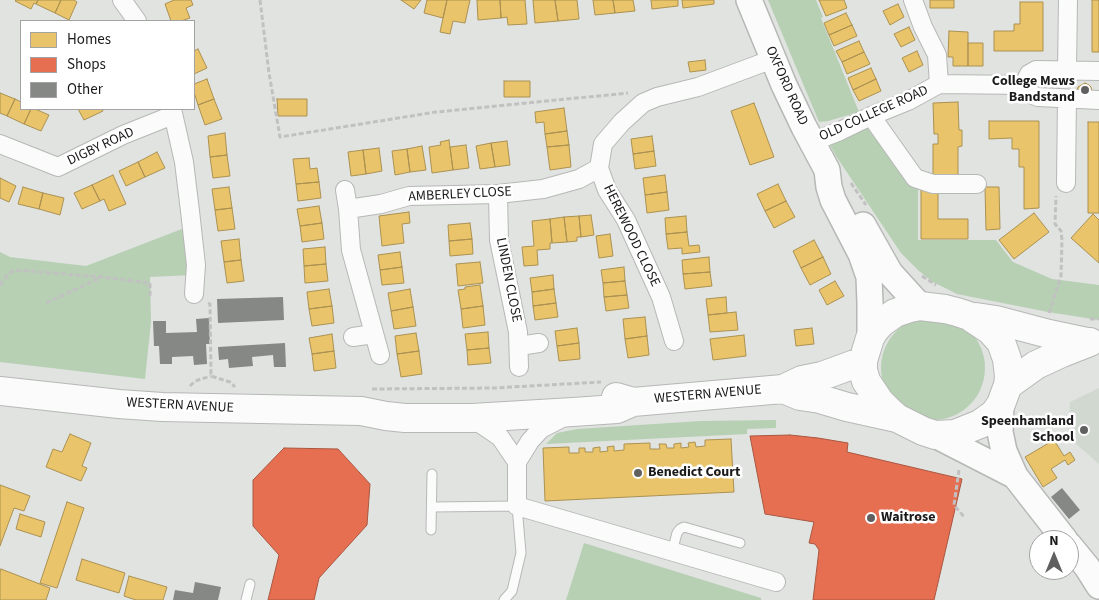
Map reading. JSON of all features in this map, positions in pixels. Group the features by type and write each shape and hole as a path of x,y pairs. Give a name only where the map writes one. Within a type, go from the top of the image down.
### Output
{"main road":[{"name":"OXFORD ROAD","path":"749,0 800,120 826,170 833,200 861,254 869,278 870,303 866,350"},
{"name":"OXFORD ROAD","path":"826,170 837,179 890,273 920,306"},
{"path":"1015,476 935,434 923,431 897,418 880,402 866,381 863,370 866,350 881,323 903,310 920,306 945,309 1049,334 1093,341"},
{"path":"969,316 990,330 1001,342 1007,358 1009,376 1004,394 1000,432 1004,451 1015,476 1057,530"},
{"path":"935,434 955,434 973,428 987,420 994,414 1004,394 1036,365 1093,341"},
{"name":"WESTERN AVENUE","path":"366,400 386,416 405,418 472,418 617,409 633,402 784,389 802,380 822,376 866,350"},
{"name":"WESTERN AVENUE","path":"784,389 800,396 897,418"},
{"name":"WESTERN AVENUE","path":"0,391 162,407 214,409 366,400 394,404 611,396 633,402"},
{"path":"1079,557 1099,586"}],"street":[{"path":"122,0 136,20"},
{"path":"913,0 923,27 937,55 939,84"},
{"path":"1067,70 1068,0"},
{"name":"HEREWOOD CLOSE","path":"674,341 661,296 626,220 607,190 599,168 603,144 642,103 657,97 698,88 773,59"},
{"path":"1099,71 1036,70 1029,74 1026,85 1034,96 1099,100"},
{"name":"OLD COLLEGE ROAD","path":"812,142 908,100 939,84 1026,85"},
{"path":"1066,183 1067,99"},
{"name":"DIGBY ROAD","path":"0,144 58,167 172,112 184,162 190,211 196,265 194,294"},
{"path":"871,116 915,178 932,184 977,184"},
{"name":"AMBERLEY CLOSE","path":"348,209 381,204 409,196 498,194 543,189 578,179 599,168"},
{"path":"345,190 352,250 380,355"},
{"name":"LINDEN CLOSE","path":"498,194 499,240 518,332 519,366"},
{"path":"353,337 374,334"},
{"path":"518,346 539,343"},
{"path":"573,412 541,428 530,441 518,462 518,506 776,582"},
{"path":"472,418 500,437 518,462"}],"lane":[{"path":"431,530 432,474"},
{"path":"432,507 518,506 521,553 512,591 504,600"},
{"path":"672,552 677,533 684,527 740,543"},
{"path":"246,600 250,584"}],"path":[{"path":"260,0 269,73 280,137 436,112 636,92 657,97"},
{"path":"850,181 866,205"},
{"path":"1049,314 1061,276 1062,240 1061,231 1055,224 1056,188 1066,183"},
{"path":"0,285 9,273 16,270 101,277 150,284 150,296"},
{"path":"46,303 101,277"},
{"path":"194,294 210,304 212,376"},
{"path":"190,387 194,382 212,376 230,382 236,388 227,388"},
{"path":"366,400 494,388 604,382"},
{"path":"952,474 958,474 954,504 965,518"}],"shaded area":[{"name":"Speenhamland School","path":"1099,388 1099,464 1067,436 1070,402"}],"green space":[{"path":"768,0 816,0 823,17 821,18 859,112 819,122"},
{"path":"869,120 918,187 918,240 996,240 1013,262 1052,279 1099,285 1099,320 957,294 933,282 919,271 901,253 830,145 844,139 842,133"},
{"path":"187,227 192,275 150,277 151,322 145,379 0,362 0,252 10,257 86,266"},
{"path":"933,316 953,320 962,324 970,331 977,339 981,348 985,368 981,388 977,397 970,405 962,412 953,416 933,420 913,416 904,412 896,405 889,397 885,388 881,368 885,348 889,339 896,331 904,324 913,320"},
{"path":"776,420 776,428 747,429 747,434 546,444 557,433 577,429 701,421"},
{"path":"584,543 761,598 761,600 566,600"}],"building: Homes":[{"path":"16,0 38,0 31,9"},
{"path":"38,0 61,0 55,13 36,4"},
{"path":"61,0 74,0 77,2 69,20 55,13"},
{"path":"174,0 191,0 193,5 186,8 190,18 171,20 165,4"},
{"path":"401,0 421,0 414,9"},
{"path":"427,0 447,0 443,18 424,13"},
{"path":"447,0 470,0 465,23 453,21 450,34 440,32"},
{"path":"477,0 500,0 501,18 478,20"},
{"path":"500,0 525,0 527,24 508,25 507,17 501,18"},
{"path":"533,0 555,0 558,21 535,23"},
{"path":"555,0 577,0 579,19 558,21"},
{"path":"593,0 613,0 615,13 595,15"},
{"path":"613,0 633,0 635,11 615,13"},
{"path":"651,0 678,0 678,6 652,9"},
{"path":"682,0 714,0 714,4 683,8"},
{"path":"819,0 844,0 847,8 826,16"},
{"path":"930,0 954,0 954,8 930,8"},
{"path":"1092,0 1099,0 1099,52 1092,52"},
{"path":"1020,2 1043,2 1043,51 994,51 994,31 1014,31 1014,24 1020,24"},
{"path":"898,4 904,17 890,25 883,11"},
{"path":"846,13 852,25 829,35 824,23"},
{"path":"852,25 857,36 834,46 829,35"},
{"path":"909,27 915,40 901,47 894,34"},
{"path":"949,31 968,32 968,66 953,66 953,57 948,57"},
{"path":"859,41 864,52 842,62 836,51"},
{"path":"968,43 983,43 983,66 968,66"},
{"path":"198,49 207,68 195,74 195,50"},
{"path":"917,51 923,65 909,72 902,58"},
{"path":"864,52 870,64 847,74 842,62"},
{"path":"705,60 706,70 690,72 688,62"},
{"path":"871,68 876,79 853,90 848,78"},
{"path":"207,79 214,99 198,105 195,95 195,84"},
{"path":"876,79 881,91 859,101 853,90"},
{"path":"504,81 530,81 530,97 504,97"},
{"path":"1085,83 1091,87 1092,92 1077,91 1078,87"},
{"path":"0,93 15,99 7,116 0,113"},
{"path":"15,99 20,102 20,110 31,110 24,124 7,116"},
{"path":"214,99 222,119 205,125 198,105"},
{"path":"277,99 307,99 307,116 278,116"},
{"path":"958,102 959,130 962,130 962,146 958,147 958,175 933,175 933,144 938,144 938,134 934,134 933,103"},
{"path":"754,103 774,157 750,165 731,111"},
{"path":"564,108 567,131 545,134 544,122 536,123 535,112"},
{"path":"31,110 37,110 49,115 41,131 24,124"},
{"path":"79,110 102,110 103,111 84,120"},
{"path":"989,121 1039,121 1039,208 1024,209 1024,167 1019,167 1019,149 1012,149 1012,138 989,139"},
{"path":"1088,122 1099,122 1099,213 1088,213"},
{"path":"567,131 569,145 547,147 545,134"},
{"path":"225,133 227,155 210,157 208,136"},
{"path":"652,136 654,151 633,154 631,139"},
{"path":"449,140 453,170 432,173 429,147 441,145 440,142"},
{"path":"507,141 510,165 495,167 491,143"},
{"path":"491,143 495,167 480,169 476,146"},
{"path":"466,145 469,168 453,170 450,147"},
{"path":"569,145 571,167 550,170 547,147"},
{"path":"422,146 426,170 410,172 407,149"},
{"path":"379,148 382,171 366,174 363,150"},
{"path":"407,149 410,172 395,175 392,151"},
{"path":"363,150 366,174 351,176 348,152"},
{"path":"654,151 656,166 635,169 633,154"},
{"path":"157,152 165,168 145,177 138,162"},
{"path":"227,155 230,176 213,178 210,157"},
{"path":"309,158 310,169 317,168 319,182 296,184 293,159"},
{"path":"138,162 145,177 126,186 119,171"},
{"path":"113,175 126,204 109,211 104,199 100,201 92,185"},
{"path":"665,175 667,192 645,195 643,178"},
{"path":"0,178 16,186 9,202 0,198"},
{"path":"319,182 321,198 298,201 296,184"},
{"path":"778,184 786,201 765,211 757,194"},
{"path":"92,185 100,201 82,209 74,193"},
{"path":"23,187 43,193 39,209 18,204"},
{"path":"229,187 232,208 215,210 212,189"},
{"path":"985,187 999,187 1000,229 986,230"},
{"path":"921,190 938,190 938,219 968,219 968,239 921,239"},
{"path":"667,192 669,210 647,213 645,195"},
{"path":"43,193 64,198 60,215 39,209"},
{"path":"786,201 795,217 774,228 765,211"},
{"path":"319,206 322,223 300,226 297,209"},
{"path":"232,208 235,229 218,231 215,210"},
{"path":"409,212 410,223 402,224 404,243 382,246 379,216"},
{"path":"1034,213 1049,232 1014,259 999,240"},
{"path":"1093,214 1099,220 1099,263 1071,238"},
{"path":"591,215 594,235 581,237 579,216"},
{"path":"579,216 581,237 577,237 577,241 567,242 564,217"},
{"path":"686,216 687,232 666,234 665,218"},
{"path":"564,217 567,242 552,243 550,219"},
{"path":"550,219 552,243 550,243 550,249 537,250 538,265 524,266 522,247 534,246 532,221"},
{"path":"322,223 324,239 302,242 300,226"},
{"path":"470,223 472,239 449,241 448,225"},
{"path":"687,232 689,246 699,245 700,252 682,254 682,248 668,249 666,234"},
{"path":"610,234 613,256 599,258 596,236"},
{"path":"239,239 241,260 224,262 221,241"},
{"path":"472,239 473,254 450,256 449,241"},
{"path":"814,240 823,257 801,268 793,251"},
{"path":"325,247 326,264 304,266 303,249"},
{"path":"400,252 402,267 380,270 378,255"},
{"path":"709,257 710,272 683,274 682,260"},
{"path":"823,257 831,274 810,285 801,268"},
{"path":"241,260 244,281 227,283 224,262"},
{"path":"480,262 483,283 458,286 456,264"},
{"path":"326,264 328,281 305,283 304,266"},
{"path":"402,267 404,283 382,285 380,270"},
{"path":"624,267 625,281 603,283 601,270"},
{"path":"710,272 712,286 685,289 683,274"},
{"path":"553,275 554,289 532,292 530,278"},
{"path":"625,281 627,295 604,297 603,283"},
{"path":"835,281 844,296 827,305 819,290"},
{"path":"480,285 483,306 461,309 458,290"},
{"path":"329,289 332,306 309,309 307,292"},
{"path":"410,289 413,307 391,311 388,293"},
{"path":"554,289 556,303 533,306 532,292"},
{"path":"627,295 629,308 606,311 604,297"},
{"path":"726,297 727,313 708,315 706,299"},
{"path":"556,303 558,317 535,320 533,306"},
{"path":"332,306 334,323 312,326 309,309"},
{"path":"483,306 485,325 463,328 461,309"},
{"path":"413,307 416,326 394,329 391,311"},
{"path":"736,312 738,330 710,332 708,315"},
{"path":"645,317 647,336 625,339 623,319"},
{"path":"577,328 579,343 557,346 555,331"},
{"path":"812,328 814,344 796,346 794,330"},
{"path":"488,332 489,348 467,350 465,334"},
{"path":"416,333 419,351 397,354 395,336"},
{"path":"332,334 334,351 312,354 309,338"},
{"path":"744,335 746,356 713,360 710,339"},
{"path":"647,336 649,355 628,358 625,339"},
{"path":"579,343 580,359 559,361 557,346"},
{"path":"489,348 491,363 468,365 467,350"},
{"path":"334,351 336,368 314,371 312,354"},
{"path":"419,351 422,374 401,377 397,354"},
{"path":"70,434 91,443 82,466 87,468 81,481 46,467 53,449 62,452"},
{"name":"Benedict Court","path":"731,439 734,492 545,501 543,448 569,447 569,453 579,453 579,448 585,448 585,452 593,452 593,448 600,447 600,452 608,451 607,447 614,446 614,451 624,450 624,444 650,443 650,449 660,449 659,444 666,444 667,448 674,448 674,444 681,443 681,448 689,447 688,443 695,442 696,447 705,446 705,440"},
{"path":"1054,440 1064,456 1070,452 1075,460 1068,465 1065,460 1051,469 1057,478 1043,487 1025,457"},
{"path":"0,485 30,496 24,511 14,508 0,546"},
{"path":"67,502 84,508 57,588 40,583"},
{"path":"20,514 45,522 41,537 16,529"},
{"path":"82,559 125,573 119,593 76,580"},
{"path":"1,569 50,588 46,600 0,600"},
{"path":"129,576 167,587 163,600 136,600 124,596"}],"building: Shops":[{"name":"Waitrose","path":"790,435 848,443 847,452 962,479 934,600 813,600 819,550 815,544 809,543 814,522 765,514 750,436"},
{"path":"284,448 338,449 370,484 367,525 319,578 314,600 268,600 279,555 253,526 253,480"}],"building: Other":[{"path":"283,297 284,320 218,323 217,299"},
{"path":"209,318 210,344 206,344 207,364 194,365 193,356 172,357 172,364 160,364 159,346 154,346 153,321 166,321 166,333 197,332 196,319"},
{"path":"285,343 286,367 274,367 273,355 252,357 253,366 229,368 228,359 219,360 218,347"},
{"path":"1062,488 1080,510 1069,519 1051,497"},
{"path":"195,582 221,587 218,600 173,600 175,590 193,593"}],"place":[{"name":"College Mews Bandstand","path":"1085,90"},
{"name":"Speenhamland School","path":"1084,430"},
{"name":"Benedict Court","path":"638,473"},
{"name":"Waitrose","path":"871,518"}]}
